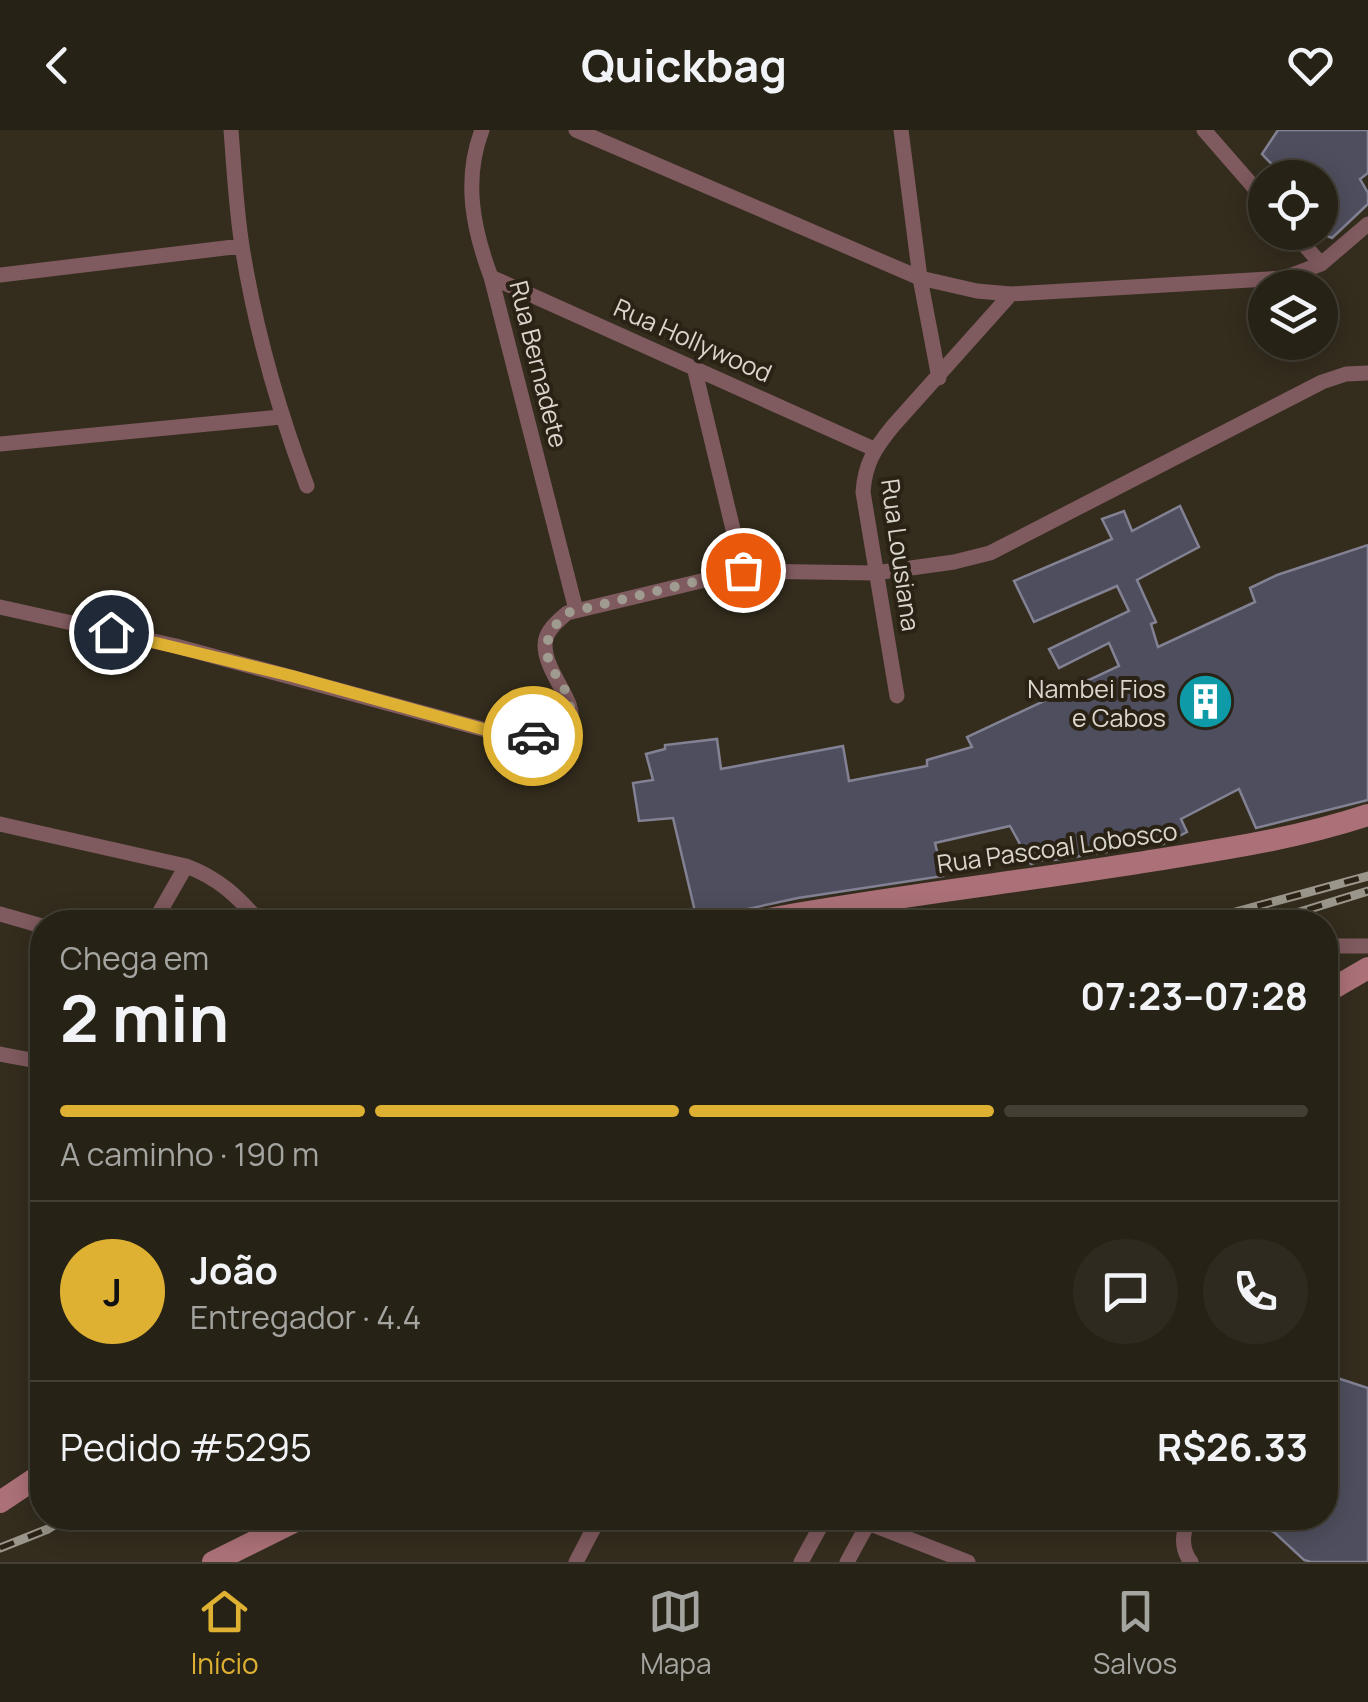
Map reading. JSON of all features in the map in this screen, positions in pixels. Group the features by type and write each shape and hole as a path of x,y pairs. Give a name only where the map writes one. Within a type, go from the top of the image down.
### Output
{"main road":[{"name":"Rua Pascoal Lobosco","path":"814,910 1200,853 1368,815"},
{"path":"1338,985 1368,968"},
{"path":"0,1502 30,1482"},
{"path":"223,1560 279,1530"}],"street":[{"path":"230,130 242,246 281,417 307,486"},
{"name":"Rua Bernadete","path":"482,130 472,166 470,200 576,610"},
{"path":"576,130 920,278 977,291 1010,294 1284,278 1321,264 1368,224"},
{"path":"901,130 920,278 938,378"},
{"path":"1204,130 1248,180"},
{"path":"0,275 242,246"},
{"path":"1309,250 1321,264"},
{"name":"Rua Hollywood","path":"490,277 874,448"},
{"name":"Rua Lousiana","path":"897,696 863,492 865,468 874,448 1010,294"},
{"path":"694,367 743,570"},
{"path":"0,608 176,646 512,737 530,737 564,727 571,716 570,704 545,645 557,622 576,610 743,570 875,572 954,562 990,553 1322,382 1346,374 1368,373"},
{"path":"0,444 281,417"},
{"path":"0,824 210,874 249,910"},
{"path":"161,910 186,866"},
{"path":"0,914 30,923"},
{"path":"1338,946 1368,946"},
{"path":"0,1054 30,1060"},
{"path":"561,1562 579,1557 593,1530"},
{"path":"800,1562 818,1530"},
{"path":"847,1562 864,1530"},
{"path":"893,1530 968,1562"},
{"path":"1184,1530 1182,1538 1191,1562"}],"building":[{"path":"1278,130 1368,130 1368,173 1360,179 1368,193 1368,204 1338,232 1338,160 1268,160 1262,154"},
{"name":"Nambei Fios e Cabos","path":"1180,506 1199,547 1137,580 1156,622 1151,624 1158,647 1255,602 1250,588 1368,545 1368,800 1256,828 1239,789 1181,819 1187,832 1163,844 1156,845 1149,832 1107,852 1054,860 1052,857 1031,864 1010,826 935,843 943,876 743,910 695,910 673,818 639,821 633,783 653,780 646,754 665,749 665,745 717,739 721,769 843,746 849,781 927,766 927,760 972,747 967,737 1119,666 1109,643 1059,668 1049,649 1129,611 1117,586 1034,622 1014,581 1112,539 1102,519 1124,511 1132,531"},
{"path":"1338,1378 1368,1388 1368,1562 1304,1560 1268,1530 1338,1530"}],"railway":[{"path":"1243,910 1368,876"},
{"path":"1306,910 1368,891"},
{"path":"0,1548 45,1530"}],"way so far":[{"path":"533,736 564,727 571,716 570,704 545,645 548,633 567,613 743,570"}],"place":[{"name":"Nambei Fios e Cabos","path":"1205,702"}],"route":[{"path":"111,632 292,676 512,737 533,736"}]}
